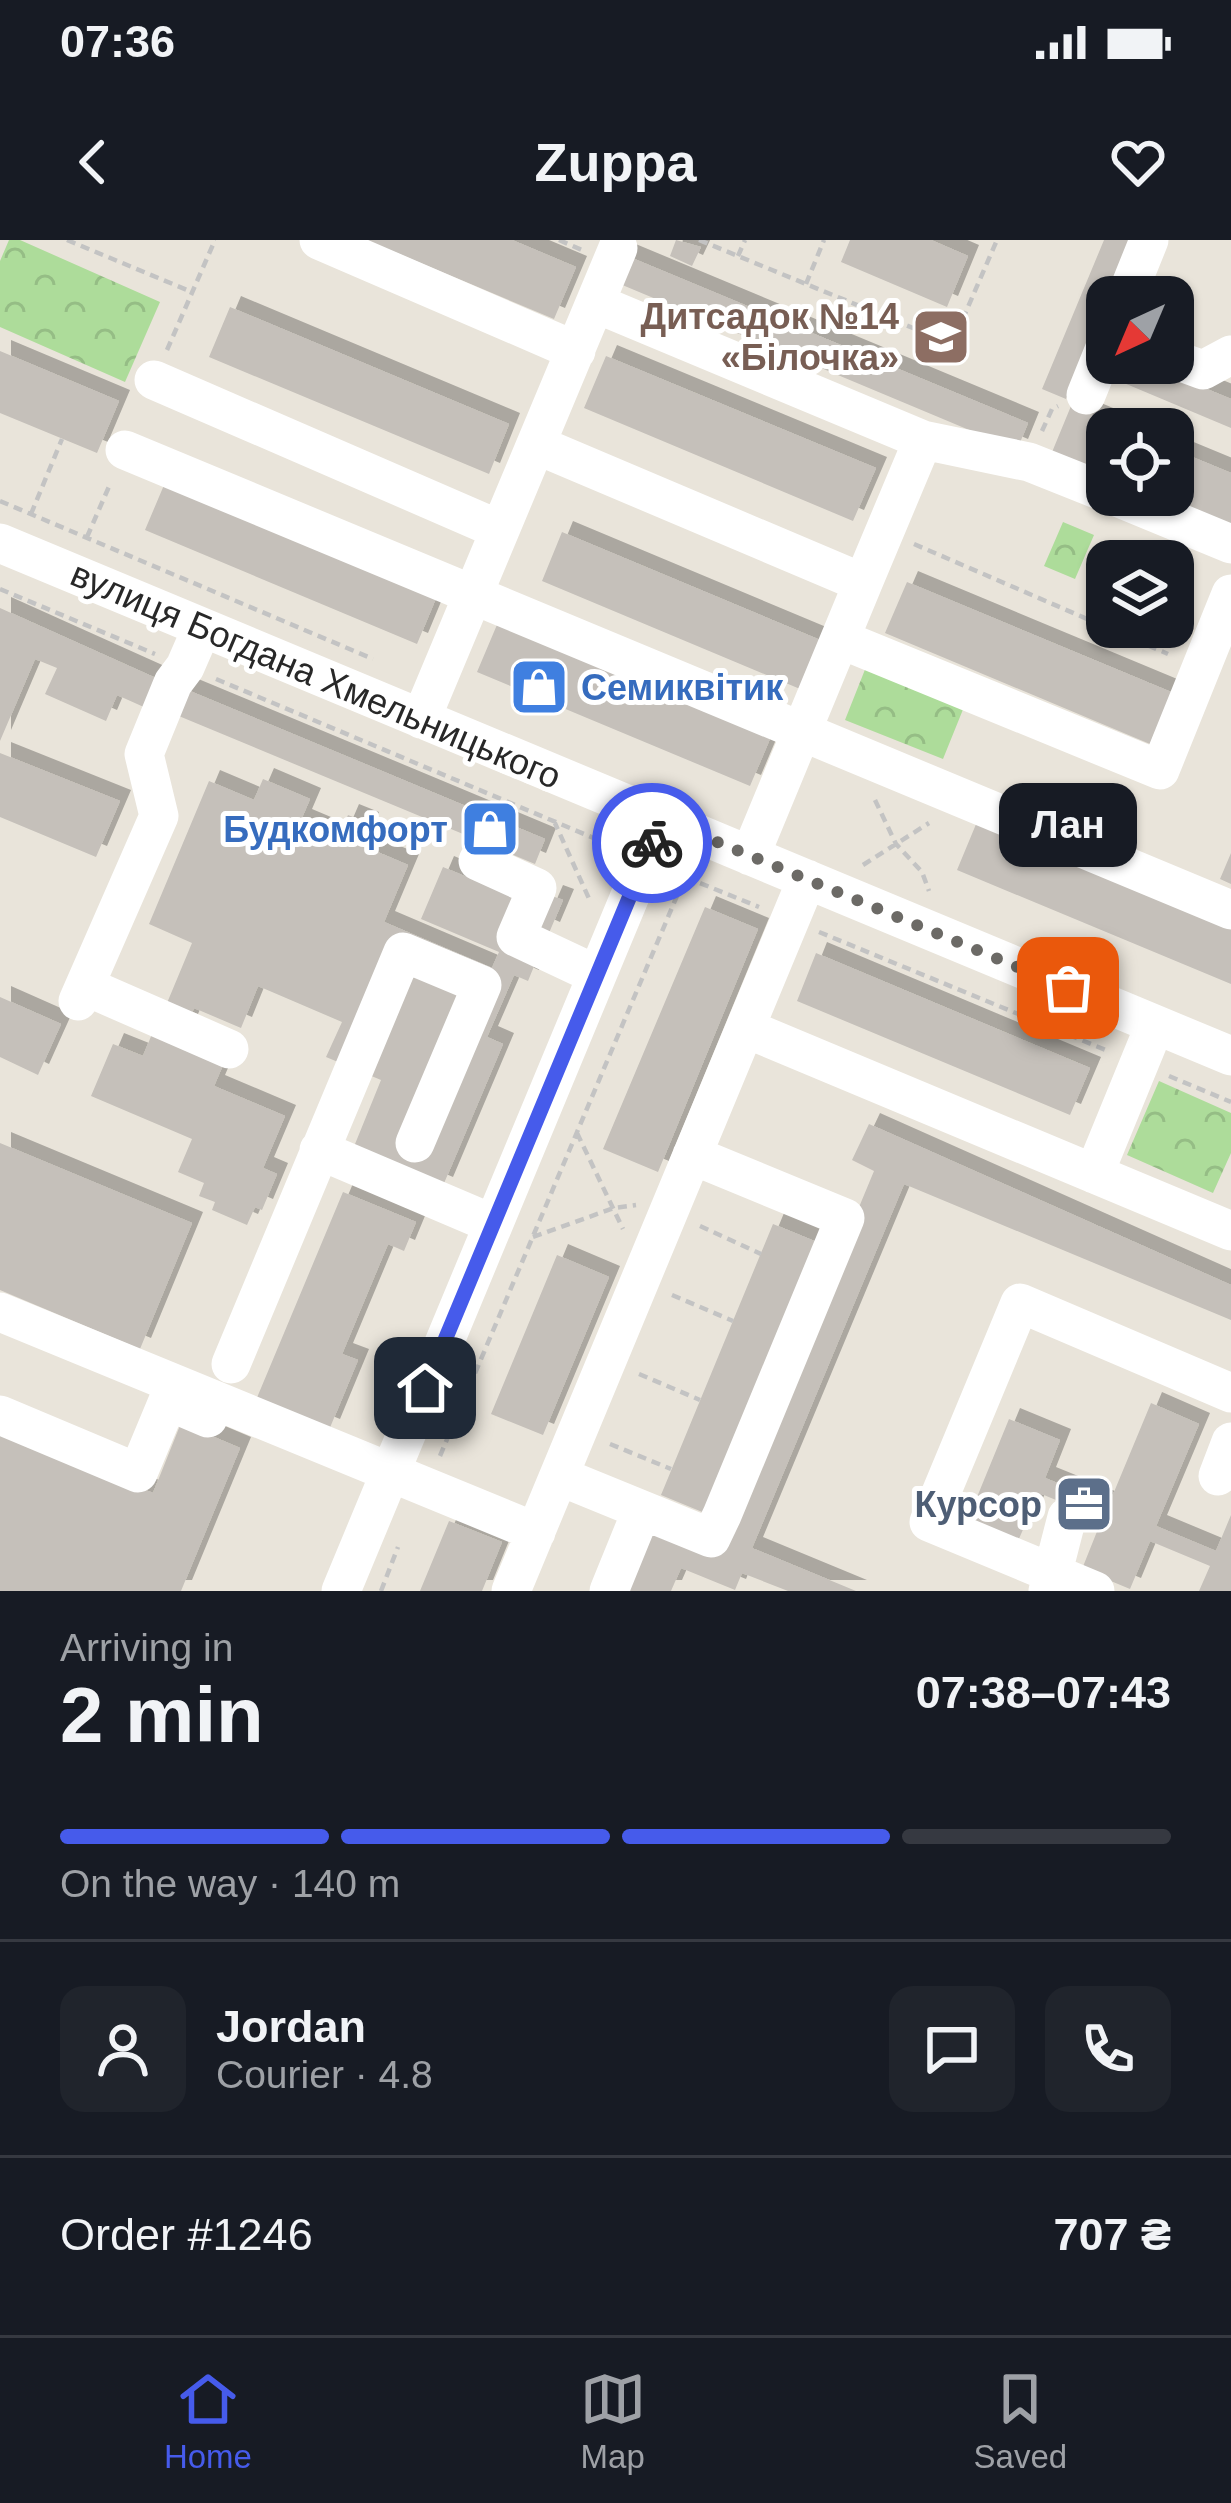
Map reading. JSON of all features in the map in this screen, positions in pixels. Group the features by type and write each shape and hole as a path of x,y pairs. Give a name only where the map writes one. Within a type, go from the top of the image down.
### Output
{"street":[{"path":"319,240 576,351"},
{"path":"1134,276 1149,240"},
{"path":"421,719 618,248"},
{"path":"595,303 922,440 1029,462 1086,485"},
{"path":"1194,367 1203,370 1231,355"},
{"path":"154,380 500,530"},
{"path":"1086,395 1090,384"},
{"path":"750,856 922,440"},
{"path":"537,446 863,583"},
{"path":"125,450 1231,910"},
{"path":"1163,516 1231,544"},
{"name":"вулиця Богдана Хмельницького","path":"0,543 1231,1056"},
{"path":"840,639 1160,770 1231,594"},
{"path":"202,628 144,754 159,816 82,994 229,1049"},
{"path":"340,1591 662,819"},
{"path":"478,861 537,888 516,937 597,975"},
{"path":"511,1591 807,879"},
{"path":"232,1364 403,952 482,985 415,1143"},
{"path":"1094,1174 1155,1025"},
{"path":"745,1028 1231,1231"},
{"path":"319,1150 494,1224"},
{"path":"559,1476 711,1538 845,1218 692,1155"},
{"path":"1095,1591 1052,1582 929,1522 1020,1303 1231,1393"},
{"path":"0,1312 536,1532"},
{"path":"0,1415 138,1473 168,1401 246,1434 295,1432"},
{"path":"609,1591 642,1510"},
{"path":"1052,1582 1067,1517"}],"path":[{"path":"67,240 192,292"},
{"path":"699,240 952,344 997,240"},
{"path":"738,256 745,240"},
{"path":"806,284 824,240"},
{"path":"1029,462 1052,409 1086,395"},
{"path":"31,514 62,439"},
{"path":"0,501 137,558"},
{"path":"884,531 1201,668"},
{"path":"870,788 896,844 922,872 929,893"},
{"path":"863,865 964,800"},
{"path":"554,821 595,910"},
{"path":"577,1133 641,1277 733,1321"},
{"path":"533,1237 614,1208 670,1207 760,1254"},
{"path":"606,1361 700,1400"},
{"path":"577,1431 671,1469"}],"green space":[{"path":"9,240 20,240 160,302 125,382 0,327 0,261"},
{"path":"1063,522 1094,535 1086,540 1086,554 1075,579 1044,566"},
{"path":"866,667 964,707 943,759 845,720"},
{"path":"1159,1081 1231,1113 1231,1153 1213,1193 1127,1155"}],"building":[{"path":"366,240 512,240 576,267 554,319"},
{"path":"676,240 701,247 692,266 670,256"},
{"path":"850,240 931,240 968,256 947,307 841,262"},
{"path":"1104,240 1133,240 1118,276 1089,276"},
{"path":"620,253 1028,423 1017,450 608,279"},
{"path":"1086,283 1086,352 1066,399 1042,389"},
{"path":"230,307 509,424 489,474 209,357"},
{"path":"0,351 119,401 97,453 0,413"},
{"path":"606,356 876,468 853,521 584,408"},
{"path":"1126,384 1194,384 1231,399 1231,428 1194,412 1194,408"},
{"path":"1071,406 1086,412 1086,472 1050,457"},
{"path":"1194,458 1231,473 1231,533 1190,516 1194,516"},
{"path":"167,478 439,591 417,644 145,530"},
{"path":"562,532 832,645 812,694 542,581"},
{"path":"907,582 1171,692 1150,744 885,633"},
{"path":"0,608 158,679 146,708 117,695 106,721 45,694 57,668 35,659 0,741"},
{"path":"499,620 772,734 750,786 477,672"},
{"path":"185,689 545,839 535,864 174,714"},
{"path":"0,753 120,801 96,857 0,817"},
{"path":"263,779 310,799 301,820 339,836 348,815 368,823 359,844 408,865 384,922 492,968 499,952 421,919 443,867 521,900 537,959 528,981 514,975 487,1037 503,1044 442,1188 353,1149 381,1080 326,1057 342,1022 258,986 241,1028 194,1008 187,1025 162,1015 192,943 149,924 209,781 254,800"},
{"path":"979,817 1231,922 1231,984 957,870"},
{"path":"1231,853 1231,884 1220,879"},
{"path":"552,896 563,900 549,933 538,928"},
{"path":"705,907 758,929 658,1172 603,1149"},
{"path":"816,953 1090,1068 1070,1115 797,1001"},
{"path":"0,997 61,1024 38,1075 0,1057"},
{"path":"154,1029 226,1058 214,1086 285,1116 263,1168 277,1174 262,1210 255,1207 247,1225 212,1210 215,1202 199,1196 204,1183 178,1172 192,1139 91,1096 113,1044 143,1056"},
{"path":"869,1124 1231,1285 1231,1320 904,1184 752,1548 856,1591 788,1591 742,1573 735,1590 681,1568 671,1591 620,1591 650,1520 717,1549 874,1171 852,1160"},
{"path":"0,1143 192,1223 140,1349 0,1290"},
{"path":"343,1192 416,1222 404,1251 388,1244 342,1354 358,1360 329,1430 256,1400"},
{"path":"773,1224 824,1245 712,1516 661,1495"},
{"path":"557,1255 609,1277 543,1435 491,1414"},
{"path":"1151,1403 1199,1424 1156,1526 1216,1551 1231,1515 1231,1591 1199,1591 1210,1566 1150,1541 1130,1589 1082,1569 1102,1519 1039,1493 1018,1541 968,1519 1009,1419 1060,1440 1045,1478 1109,1504"},
{"path":"181,1423 240,1448 181,1591 0,1591 0,1430 153,1493"},
{"path":"449,1521 502,1542 482,1591 420,1591"}],"way so far":[{"path":"652,843 662,819 1068,988"}],"place":[{"name":"Дитсадок №14 «Білочка»","path":"941,337"},
{"name":"Семиквітик","path":"539,687"},
{"name":"Будкомфорт","path":"490,829"},
{"name":"Лан","path":"1068,988"},
{"name":"Курсор","path":"1084,1504"}],"route":[{"path":"425,1388 652,843"}]}
